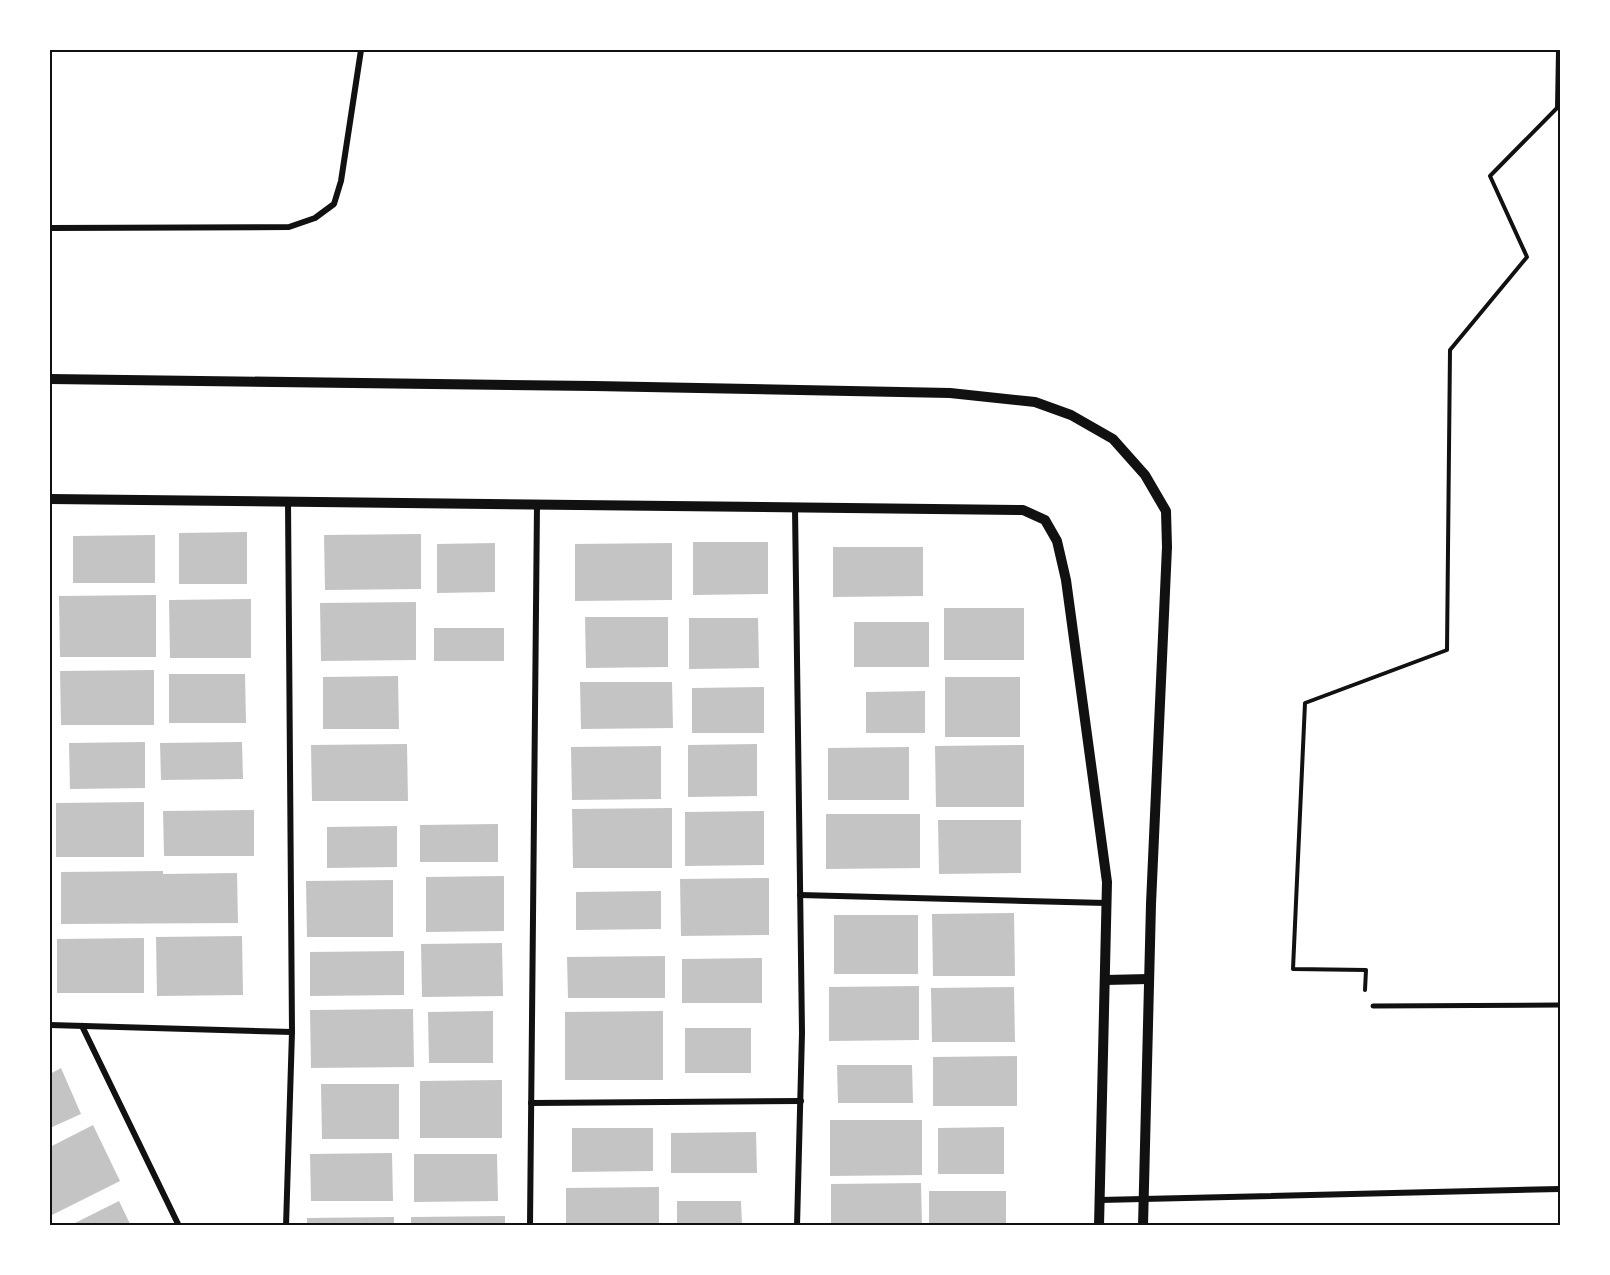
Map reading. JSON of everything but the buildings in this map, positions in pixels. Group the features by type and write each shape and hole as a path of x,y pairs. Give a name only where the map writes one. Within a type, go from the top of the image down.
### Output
{"street":[{"path":"50,228 289,227 315,218 334,204 341,181 361,50"},
{"path":"50,379 950,393 1035,402 1071,415 1113,439 1146,475 1166,511 1167,547 1151,904 1143,1226"},
{"path":"50,499 1023,510 1045,520 1057,541 1066,580 1107,882 1100,1226"},
{"path":"286,1226 292,1032 288,501"},
{"path":"530,1226 537,505"},
{"path":"795,508 802,1033 797,1226"},
{"path":"800,895 1106,903"},
{"path":"1105,980 1149,979"},
{"path":"1373,1005 1560,1005"},
{"path":"50,1025 292,1032"},
{"path":"82,1026 179,1226"},
{"path":"531,1103 801,1101"},
{"path":"1100,1200 1560,1189"}],"path":[{"path":"1373,1005 1365,1005 1366,970 1293,969 1305,703 1447,650 1450,350 1527,257 1490,176 1557,108 1558,50"}]}
